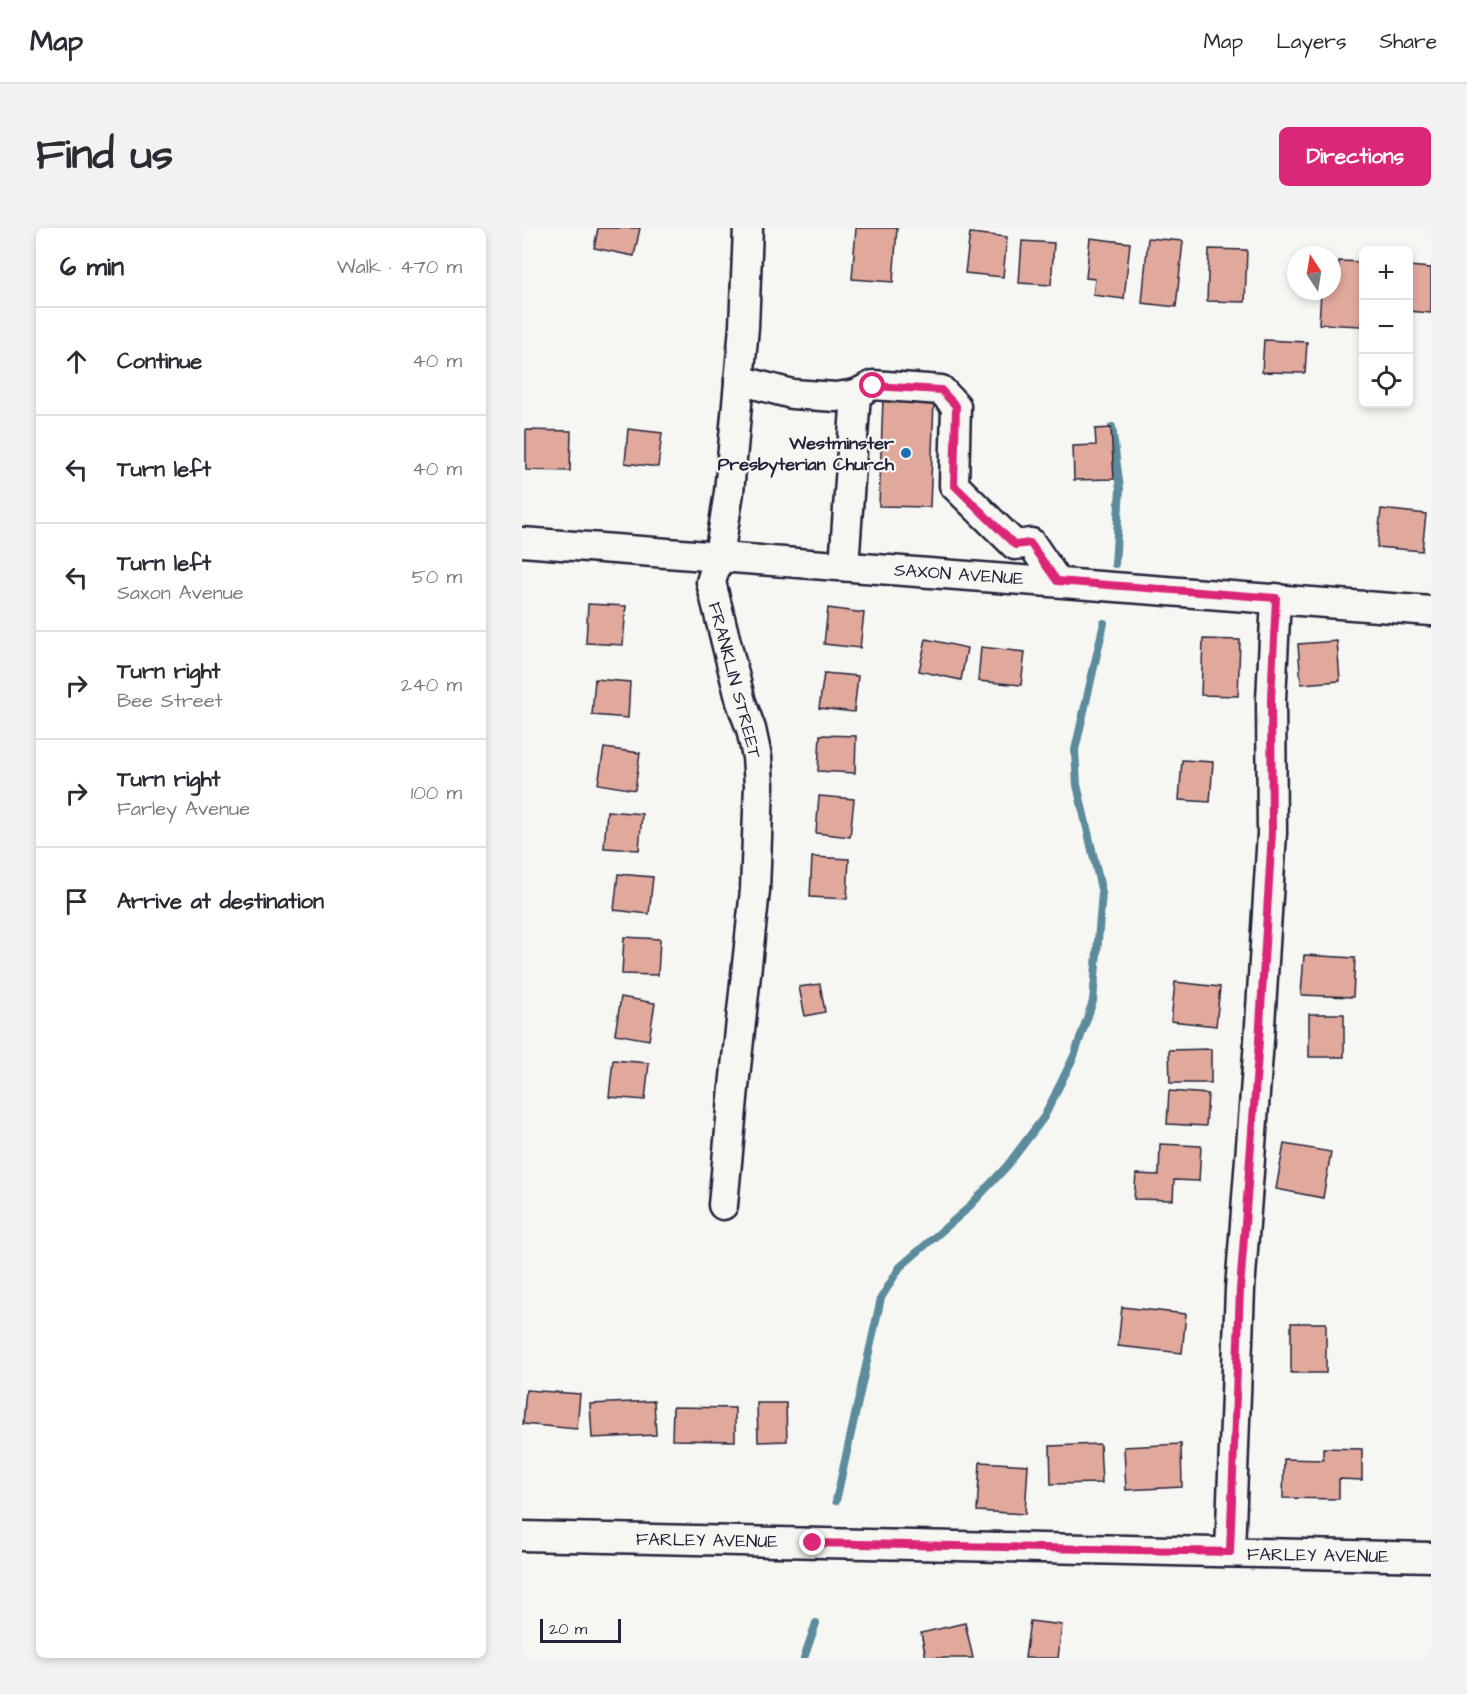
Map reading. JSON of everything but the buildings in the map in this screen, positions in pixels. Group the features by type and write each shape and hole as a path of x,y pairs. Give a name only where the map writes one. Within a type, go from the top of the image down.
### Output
{"street":[{"name":"FRANKLIN STREET","path":"723,1204 755,890 759,785 757,757 751,729 741,702 711,582 719,556 729,492 744,327 748,228"},
{"path":"739,380 792,394 836,397 856,394 873,386 941,390 956,406 954,485 1015,545 1030,543 1057,581"},
{"path":"844,566 856,394"},
{"name":"SAXON AVENUE","path":"522,542 1431,610"},
{"path":"1230,1552 1240,1289 1272,833 1271,700 1276,598"},
{"name":"FARLEY AVENUE","path":"522,1536 1431,1557"}],"waterway":[{"path":"1112,427 1120,489 1115,564"},
{"path":"836,1501 881,1298 900,1267 966,1210 1007,1166 1044,1117 1074,1056 1093,1001 1102,893 1077,785 1075,750 1104,623"},
{"path":"804,1658 816,1623"}],"place":[{"name":"Westminster Presbyterian Church","path":"906,453"}],"route":[{"path":"813,1543 1230,1552 1240,1289 1272,833 1271,700 1276,598 1057,581 1030,543 1015,545 954,485 956,406 941,390 873,386"}]}
